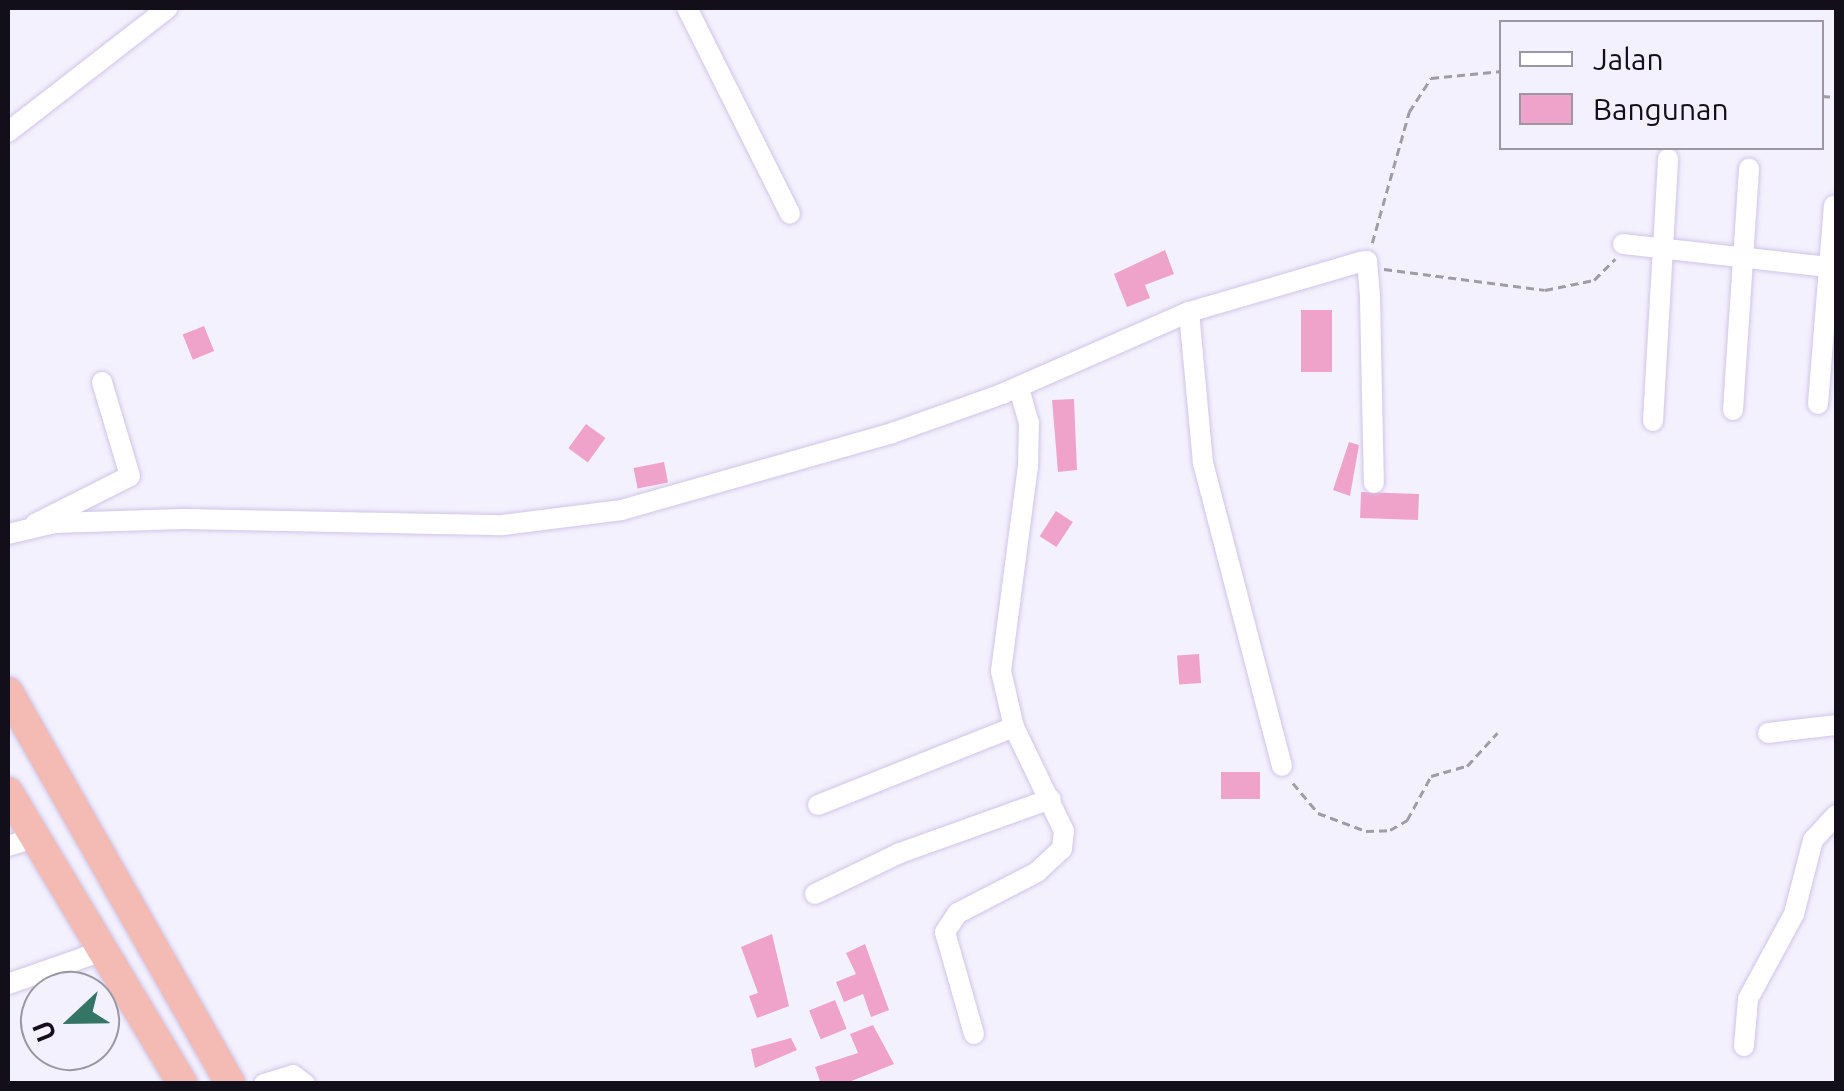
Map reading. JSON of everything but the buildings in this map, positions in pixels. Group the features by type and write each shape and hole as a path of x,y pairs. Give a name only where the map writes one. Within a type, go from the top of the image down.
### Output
{"highway":[{"path":"8,692 231,1084"},
{"path":"8,792 21,842 102,951 183,1084"},
{"path":"147,1022 184,998"}],"street":[{"path":"8,132 168,8"},
{"path":"687,8 790,214"},
{"path":"1653,421 1668,158"},
{"path":"1733,410 1749,170"},
{"path":"1818,404 1834,206"},
{"path":"1622,244 1832,267"},
{"path":"8,534 30,529 184,519 503,525 590,516 744,478 1019,387 1189,312 1367,261 1374,483"},
{"path":"1189,312 1203,463 1282,766"},
{"path":"30,529 48,513 130,476 102,382"},
{"path":"974,1034 946,932 958,913 1012,890 1062,850 1064,831 1014,727 1001,671 1028,468 1029,423 1019,387"},
{"path":"1768,734 1836,724"},
{"path":"818,805 1014,727"},
{"path":"815,894 861,868 1050,799"},
{"path":"1744,1046 1748,999 1794,914 1813,840 1836,814"},
{"path":"8,984 102,951"},
{"path":"264,1084 293,1076 305,1084"}],"path":[{"path":"1499,71 1431,78 1409,112 1367,261 1545,290 1594,280 1610,270 1622,244"},
{"path":"1282,766 1303,802 1318,813 1366,830 1390,830 1407,820 1432,776 1467,766 1496,733"}]}
